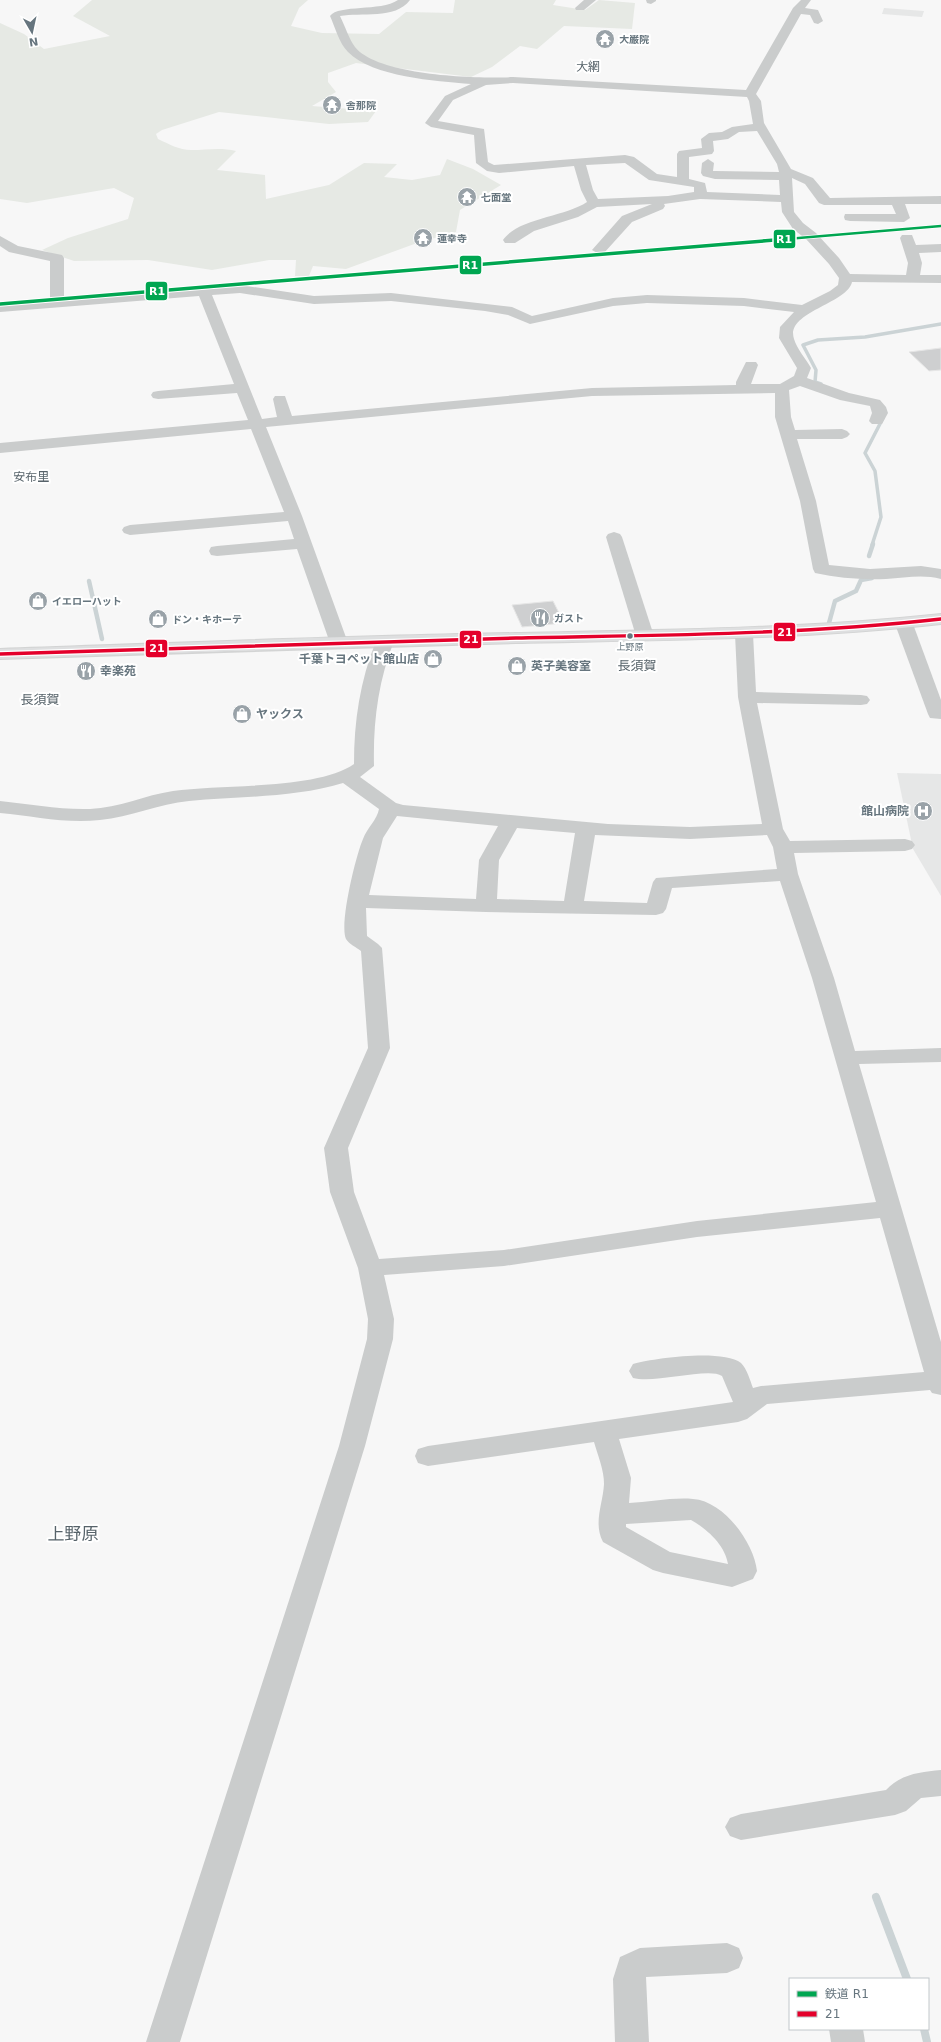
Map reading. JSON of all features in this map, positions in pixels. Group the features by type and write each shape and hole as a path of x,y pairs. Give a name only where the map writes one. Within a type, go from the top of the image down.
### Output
{"highway":[{"path":"0,654 339,642 744,634 815,631 904,624 941,619"}],"street":[{"path":"405,0 392,7 384,9 338,13 334,16 351,49 368,62 398,72 485,82 512,80 750,94"},
{"path":"580,8 591,0"},
{"path":"750,94 782,32 806,0"},
{"path":"331,4 338,13"},
{"path":"797,10 814,12 818,21"},
{"path":"485,82 449,98 432,123 480,132 484,158 482,163 491,168 625,159 630,160 653,177 701,186 700,195"},
{"path":"0,448 592,392 745,390 782,388 799,380 803,375 804,368 786,338 787,327 804,309 835,294 844,287 846,278 824,249 798,226 788,212 783,164 758,123 755,101 750,94"},
{"path":"683,182 683,154 708,150 707,139 709,137 724,136 736,129 761,127"},
{"path":"580,162 587,190 594,203"},
{"path":"708,163 706,173 715,175 785,174 809,181 823,200 828,202 849,203 897,200 941,200"},
{"path":"510,240 519,232 578,212 594,203 668,200 700,195 787,199"},
{"path":"599,250 627,219 660,206 668,200"},
{"path":"850,217 904,218 897,200"},
{"path":"0,240 14,249 57,258 56,304"},
{"path":"911,279 915,270 916,260 908,243 941,248"},
{"path":"846,278 941,279"},
{"path":"0,308 240,289 314,300 391,297 485,307 512,311 530,320 613,302 647,299 744,302 804,309"},
{"path":"204,292 294,516 339,642"},
{"path":"745,390 743,382 751,365"},
{"path":"799,380 846,397 875,403 879,407 880,413 877,421"},
{"path":"158,395 242,388"},
{"path":"782,388 783,417 808,501 822,569 852,574 887,574 926,570 941,574"},
{"path":"280,398 286,421"},
{"path":"788,435 842,434"},
{"path":"130,530 294,516"},
{"path":"614,537 645,636"},
{"path":"217,551 304,543"},
{"path":"904,624 937,714"},
{"path":"428,1456 738,1412 761,1395 940,1383 846,1058 788,874 783,847 773,829 747,698 744,634"},
{"path":"0,807 90,815 113,813 173,797 268,791 347,777 360,772 364,766 365,721 368,694 373,671 385,641"},
{"path":"747,698 861,700"},
{"path":"347,777 389,807 401,811 586,828 690,833 773,829"},
{"path":"163,2042 352,1446 380,1339 381,1319 370,1268 342,1192 336,1148 379,1048 371,948 356,938 358,901 373,838 388,814 389,807"},
{"path":"486,906 489,860 511,820"},
{"path":"573,907 586,828"},
{"path":"783,847 905,845"},
{"path":"358,901 486,906 656,909 663,882 788,874"},
{"path":"846,1058 941,1055"},
{"path":"370,1268 504,1258 697,1229 889,1209"},
{"path":"642,1371 696,1365 724,1365 732,1371 747,1405"},
{"path":"604,1432 617,1478 616,1506 613,1515"},
{"path":"741,1827 895,1802 905,1790 919,1785 941,1783"},
{"path":"632,2042 629,1979 632,1967 640,1963 727,1958"},
{"path":"846,2030 848,2042"}],"shaded area":[{"path":"92,0 308,0 299,8 291,26 322,33 379,34 406,12 453,13 455,0 556,0 553,5 585,10 599,0 635,3 632,29 564,26 537,49 520,46 492,67 471,77 356,63 328,73 328,82 336,92 312,106 376,111 368,122 329,124 219,112 162,130 156,134 158,139 182,149 219,149 236,151 217,170 265,175 266,199 329,185 364,163 397,164 384,177 412,180 440,175 447,159 473,169 501,185 460,210 456,232 417,243 346,269 313,266 309,276 295,276 296,260 269,260 212,270 148,260 74,261 42,250 68,238 128,219 134,198 114,188 27,203 0,199 0,23 24,34 44,49 110,36 73,16"},
{"path":"884,8 924,11 922,17 882,14"},
{"name":"館山病院","path":"897,773 941,774 941,896 913,849"}],"building":[{"path":"941,348 941,370 929,371 909,352"},
{"name":"ガスト","path":"553,601 564,623 522,627 512,605"}],"waterway":[{"path":"821,384 815,382 816,370 803,345 818,340 865,337 941,324"},
{"path":"872,545 881,517 875,471 865,453 883,418"},
{"path":"869,556 873,544"},
{"path":"829,623 835,601 856,591 861,580 872,578"},
{"path":"89,581 102,639"},
{"path":"876,1897 907,1978"},
{"path":"924,2030 927,2042"}],"rail line":[{"name":"R1","path":"0,304 941,226"}],"transit line":[{"name":"21","path":"0,654 387,641 729,634 835,629 941,619"}],"place":[{"name":"大巌院","path":"605,39"},
{"name":"舎那院","path":"332,105"},
{"name":"七面堂","path":"467,197"},
{"name":"蓮幸寺","path":"423,238"},
{"name":"イエローハット","path":"38,601"},
{"name":"ガスト","path":"540,618"},
{"name":"ドン・キホーテ","path":"158,619"},
{"name":"上野原","path":"630,636"},
{"name":"千葉トヨペット館山店","path":"433,659"},
{"name":"英子美容室","path":"517,666"},
{"name":"幸楽苑","path":"86,671"},
{"name":"ヤックス","path":"242,714"},
{"name":"館山病院","path":"923,811"}],"district":[{"name":"大網","path":"588,67"},
{"name":"安布里","path":"31,477"},
{"name":"長須賀","path":"637,665"},
{"name":"長須賀","path":"40,699"},
{"name":"上野原","path":"73,1534"}]}
